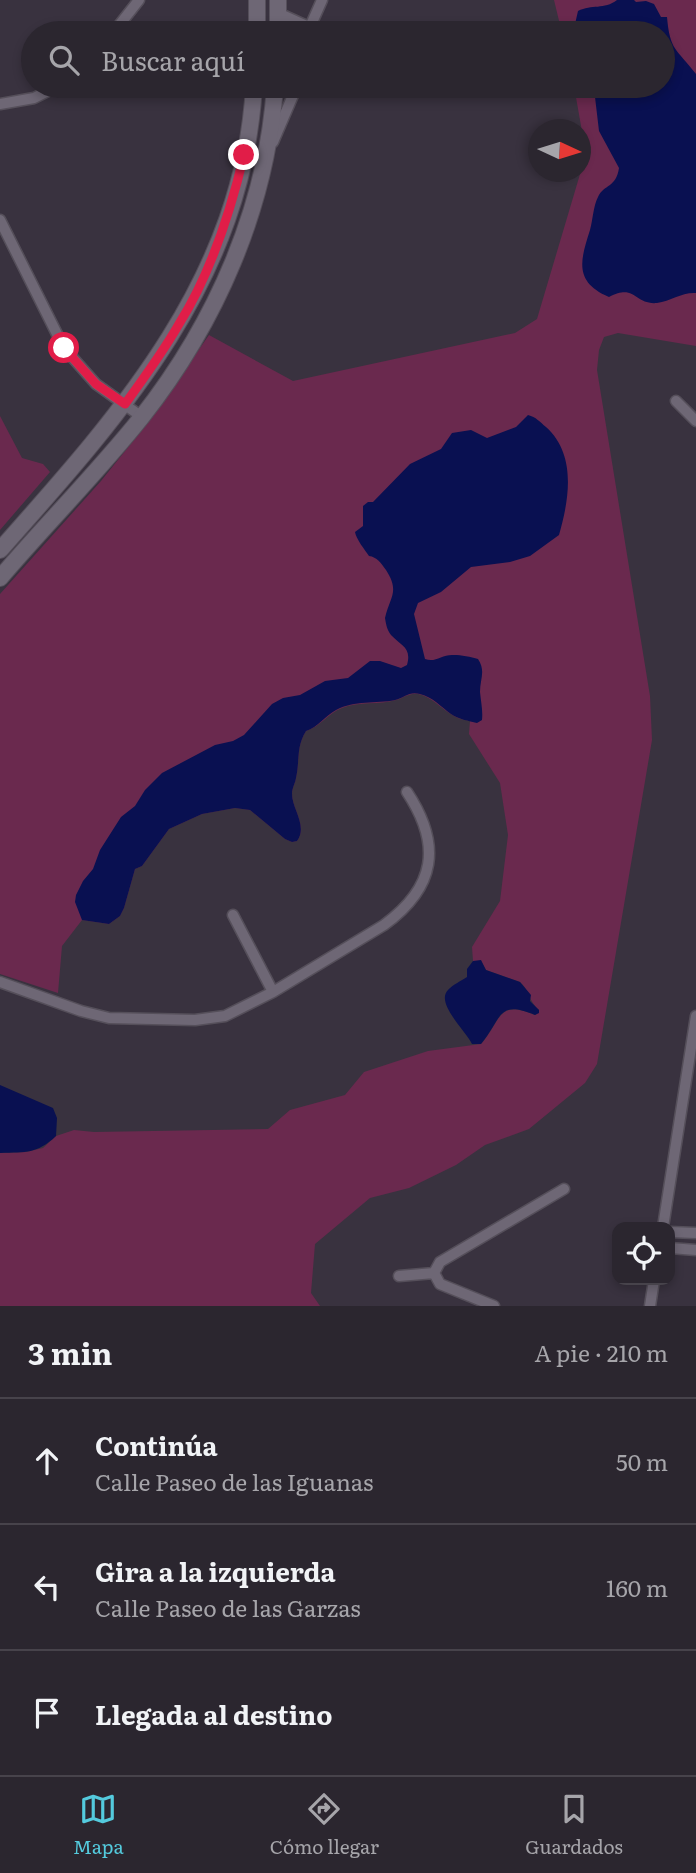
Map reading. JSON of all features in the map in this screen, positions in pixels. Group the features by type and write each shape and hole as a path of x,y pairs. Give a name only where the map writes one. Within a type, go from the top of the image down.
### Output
{"street":[{"path":"122,21 139,0"},
{"path":"257,0 257,21"},
{"path":"318,21 322,0"},
{"path":"278,7 300,21"},
{"path":"0,104 34,98"},
{"path":"0,550 125,404 181,322 232,204 244,155 252,98"},
{"path":"0,578 142,417 196,339 236,255 252,208 265,160 273,98"},
{"path":"265,160 292,98"},
{"path":"0,220 64,348 96,384 142,417"},
{"path":"216,246 236,255"},
{"path":"676,401 696,421"},
{"path":"0,982 81,1012 109,1018 195,1020 225,1016 273,992 404,911 414,898 426,872 429,843 420,812 407,792"},
{"path":"233,915 273,992"},
{"path":"664,1222 696,1016"},
{"path":"434,1273 440,1262 564,1189"},
{"path":"675,1232 696,1233"},
{"path":"675,1248 696,1250"},
{"path":"399,1276 434,1273"},
{"path":"434,1273 440,1284 494,1306"},
{"path":"650,1306 653,1285"}],"shaded area":[{"path":"554,0 696,0 696,346 618,333 604,337 599,350 597,370 650,696 652,740 597,1064 585,1083 529,1129 485,1145 456,1165 409,1188 370,1198 315,1244 311,1293 320,1306 0,1306 0,1153 43,1148 56,1136 74,1130 94,1132 268,1129 290,1110 345,1095 364,1072 428,1051 481,1044 497,1020 507,1011 513,1009 535,1015 539,1010 520,982 486,970 481,961 473,961 472,947 500,901 508,835 500,783 469,734 470,721 456,717 427,697 415,694 396,700 342,708 306,731 299,748 292,792 301,829 297,841 285,839 250,810 235,808 202,814 169,829 142,866 135,869 120,916 109,924 82,920 62,946 58,993 0,974 0,594 101,481 150,420 209,335 293,381 515,333 537,319 578,182 591,182 591,119 580,119 576,98 675,98 675,21 559,21"},
{"path":"617,0 646,1 654,4 661,17 667,17 668,21 576,21 578,11"},
{"path":"675,48 696,74 696,293 649,303 625,292 609,297 590,285 585,277 582,261 596,201 613,183 619,168 599,131 595,98 675,98"},
{"path":"528,415 546,427 563,451 568,478 566,507 559,535 530,556 510,562 471,567 441,592 418,603 414,614 425,659 454,655 478,659 482,671 482,720 477,723 457,717 429,697 416,693 395,700 358,703 336,710 306,731 301,743 292,794 301,829 297,841 285,839 250,810 235,808 202,814 169,829 142,866 135,869 120,916 109,924 82,920 75,902 83,881 93,869 100,850 121,817 135,806 145,790 162,773 215,745 244,735 272,704 283,698 300,695 325,681 348,678 370,661 380,661 401,668 407,665 407,650 391,635 385,618 393,594 390,577 379,561 369,556 355,532 363,526 363,506 373,502 410,464 441,449 452,433 471,430 487,438 516,427"},
{"path":"0,416 22,458 43,464 50,472 0,530"},
{"path":"481,960 486,970 520,982 531,995 530,1001 539,1013 535,1015 513,1009 507,1011 497,1020 481,1044 472,1044 448,1009 445,996 450,988 467,977 467,969 473,961"},
{"path":"0,1085 53,1108 57,1118 56,1136 37,1149 0,1153"}],"route":[{"path":"64,348 96,384 125,404 181,322 204,276 232,204 244,155"}]}
